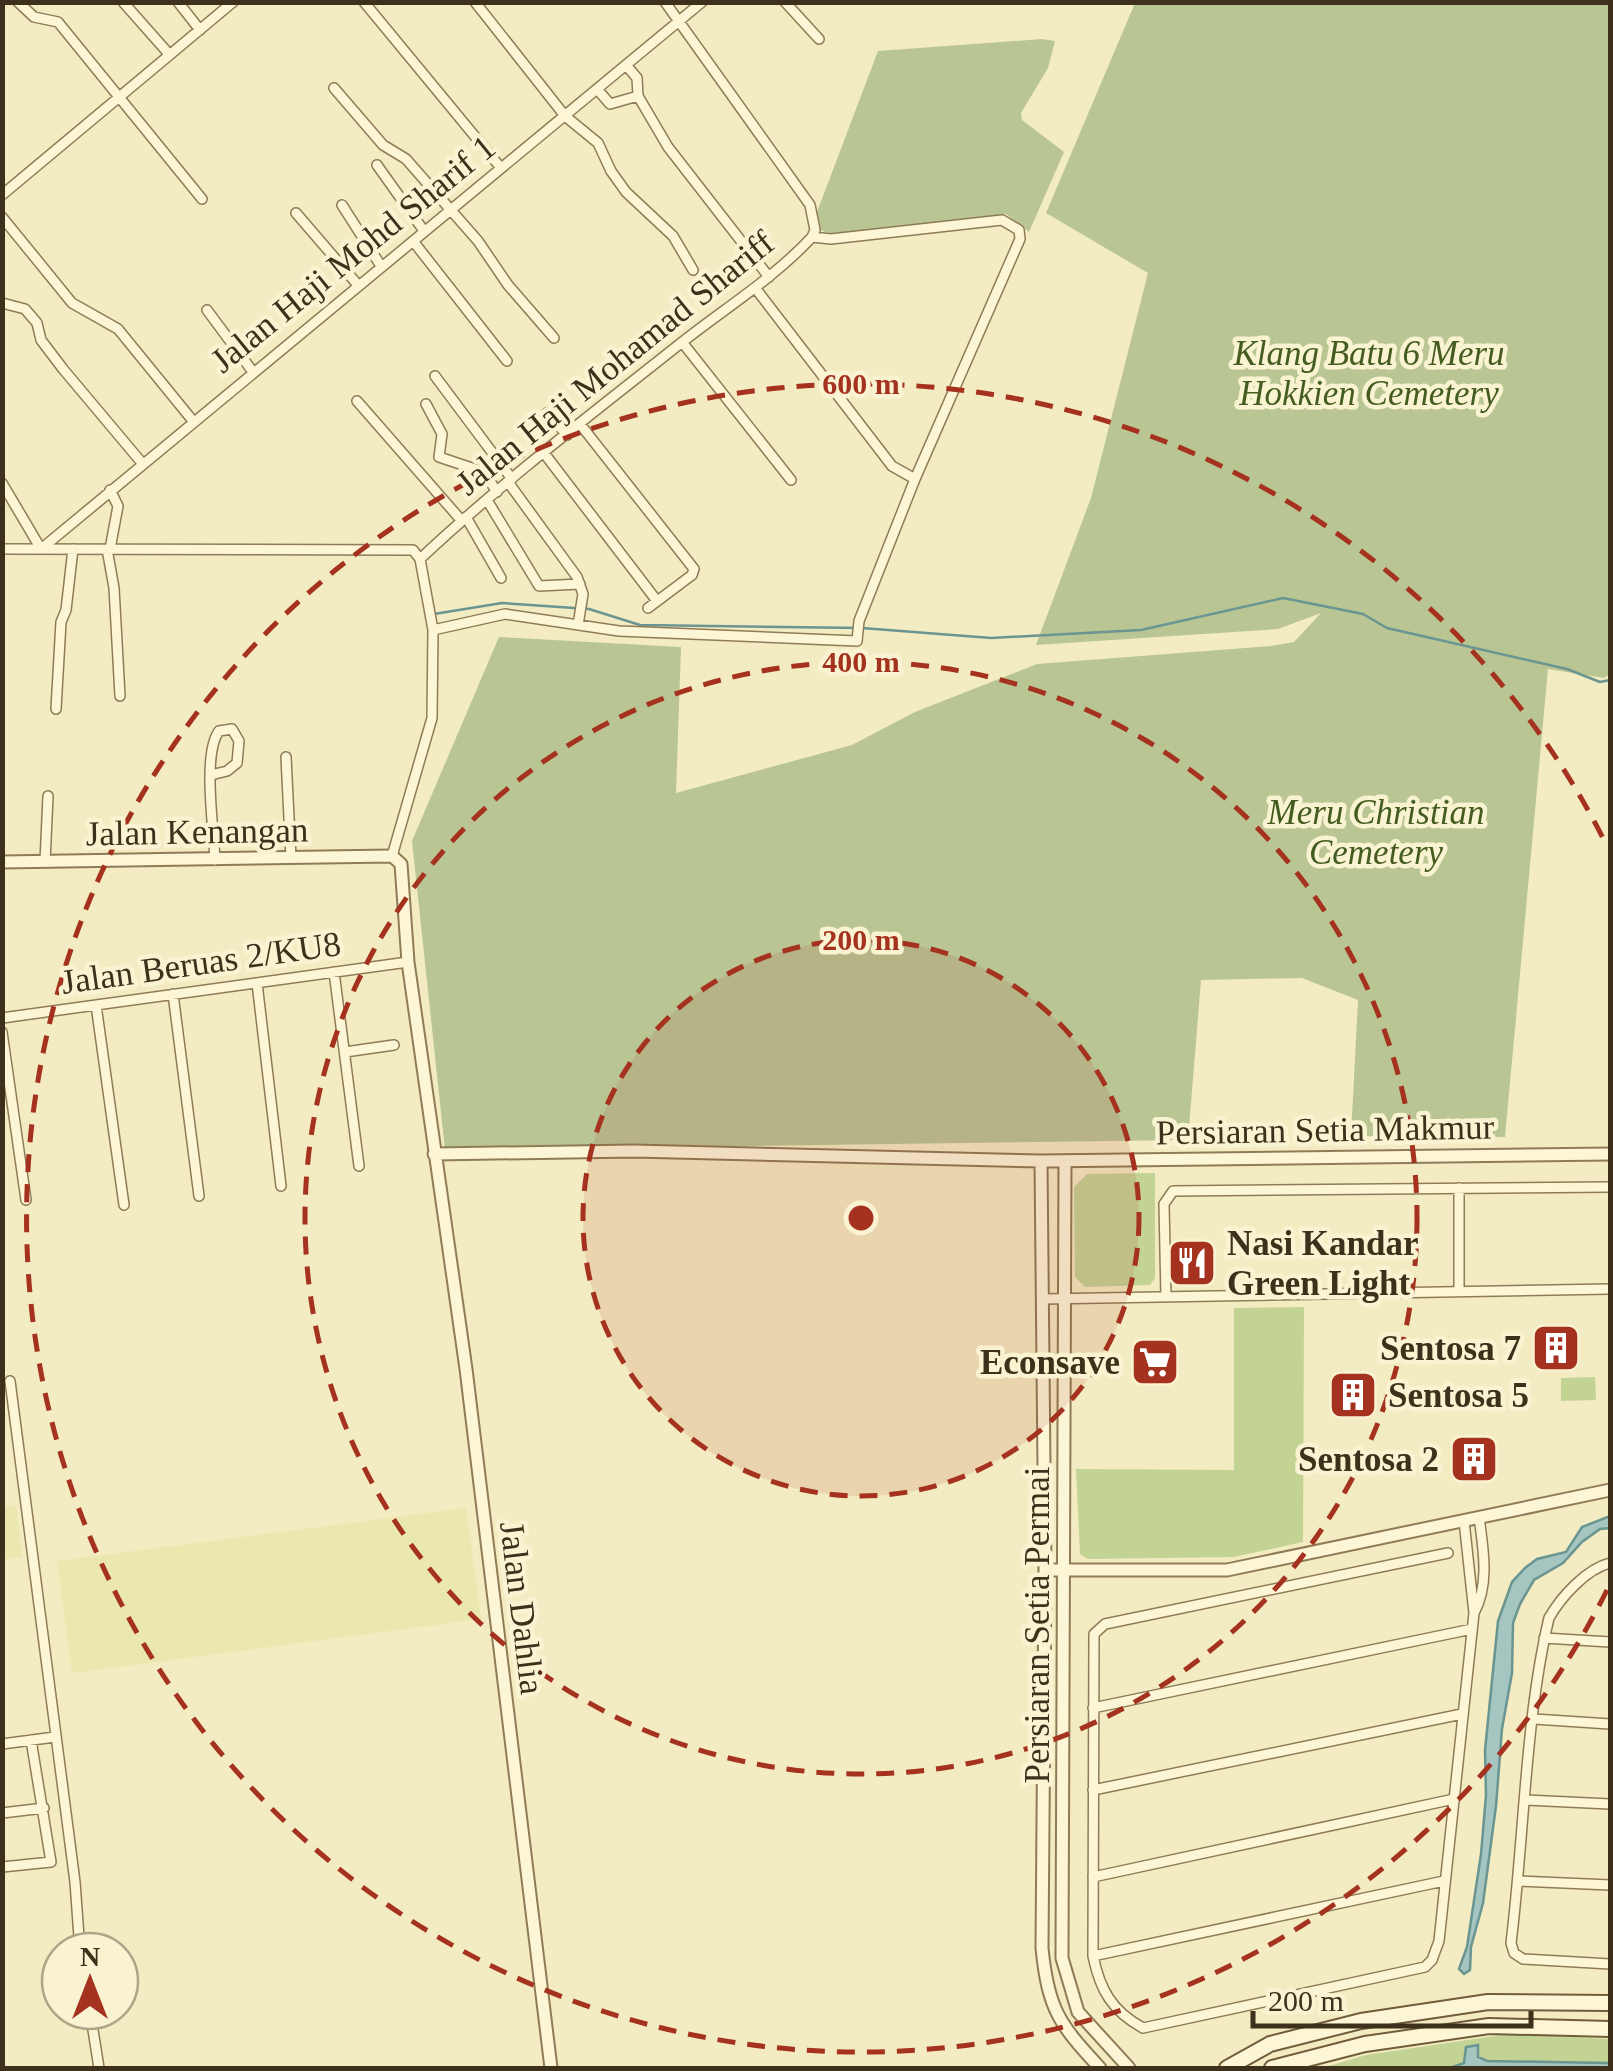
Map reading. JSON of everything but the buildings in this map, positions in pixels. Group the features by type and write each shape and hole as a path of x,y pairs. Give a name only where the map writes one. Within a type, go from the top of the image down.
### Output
{"main road":[{"path":"1227,2068 1270,2044 1360,2021 1488,2002 1610,2003"},
{"path":"1272,2068 1365,2044 1489,2026 1610,2029"}],"street":[{"path":"18,2 34,18 58,22 202,198"},
{"path":"122,2 169,54"},
{"path":"178,2 200,30"},
{"path":"2,194 233,2"},
{"path":"364,2 501,168"},
{"path":"475,2 565,116 598,143 610,171 626,192 673,236 694,270"},
{"name":"Jalan Haji Mohamad Shariff","path":"420,559 463,519 682,342 756,289 812,237 810,205 665,2"},
{"name":"Jalan Haji Mohd Sharif 1","path":"41,549 702,2"},
{"path":"784,2 819,39"},
{"path":"626,65 637,78 638,96 673,155 768,277"},
{"path":"334,88 383,145 406,158 554,338"},
{"path":"597,89 610,104 638,96"},
{"path":"377,165 424,231"},
{"path":"342,205 381,266"},
{"path":"296,214 358,286"},
{"path":"2,217 72,303 118,329 193,422"},
{"path":"431,622 505,614 580,615 656,634 856,642 858,626 915,479 1017,250 1019,230 1002,220 984,220 830,239 812,237"},
{"path":"412,241 507,360"},
{"path":"756,289 892,466 915,479"},
{"path":"2,303 25,309 63,369 142,463"},
{"path":"208,310 253,372"},
{"path":"682,342 790,480"},
{"path":"435,376 580,584 580,615"},
{"path":"357,400 463,519 501,578"},
{"path":"426,404 442,434 439,457 484,472 497,492"},
{"path":"547,413 567,435"},
{"path":"544,453 652,604 692,575 694,569 580,424"},
{"path":"2,483 41,549"},
{"path":"110,490 118,506 108,548 120,696"},
{"path":"486,500 538,586 580,584"},
{"path":"2,549 414,550 420,559 431,622 432,718 392,856"},
{"path":"56,709 61,622 74,549"},
{"path":"211,775 238,763 239,741 232,728 219,731 212,743 211,775 216,860"},
{"path":"286,757 291,858"},
{"path":"45,862 48,796"},
{"path":"2,848 3,862"},
{"name":"Jalan Kenangan","path":"3,862 392,856"},
{"name":"Jalan Dahlia","path":"392,856 404,872 408,962 466,1369 551,2068"},
{"name":"Jalan Beruas 2/KU8","path":"2,1018 408,962"},
{"path":"334,972 359,1166"},
{"path":"257,982 282,1186"},
{"path":"173,994 199,1196"},
{"path":"96,1005 124,1206"},
{"path":"2,1032 26,1200"},
{"path":"345,1052 394,1045"},
{"path":"434,1154 634,1151 1041,1161"},
{"name":"Persiaran Setia Makmur","path":"1041,1161 1610,1154"},
{"name":"Persiaran Setia Permai","path":"1065,1160 1062,1958 1078,2012 1129,2068"},
{"name":"Persiaran Setia Permai","path":"1041,1161 1045,1570 1042,1948 1046,1992 1060,2024 1100,2068"},
{"path":"1166,1296 1164,1204 1172,1191 1610,1187"},
{"path":"1458,1188 1459,1291"},
{"path":"1044,1298 1610,1289"},
{"path":"10,1381 79,1931"},
{"path":"1045,1570 1226,1570 1610,1490"},
{"path":"1474,1613 1480,1603 1485,1565 1480,1517"},
{"path":"1448,1554 1105,1624 1094,1634 1093,1956 1097,1976 1115,2010 1143,2028 1425,1967 1432,1960 1439,1940 1474,1613 1464,1520"},
{"path":"1610,1563 1591,1571 1554,1608 1544,1638 1511,1944 1514,1953 1524,1959 1610,1964"},
{"path":"1093,1708 1472,1630"},
{"path":"1544,1638 1610,1642"},
{"path":"1093,1790 1462,1714"},
{"path":"1534,1719 1610,1724"},
{"path":"2,1744 54,1738"},
{"path":"2,1868 51,1862 31,1740"},
{"path":"1094,1877 1454,1799"},
{"path":"1526,1800 1610,1804"},
{"path":"2,1812 44,1808"},
{"path":"1520,1880 1610,1885"},
{"path":"1093,1956 1444,1881"},
{"path":"93,2031 99,2068"}],"shaded area":[{"path":"16,1505 22,1557 3,1559 3,1507"},
{"path":"466,1508 481,1619 72,1673 57,1561"}],"green space":[{"path":"1135,3 1610,3 1610,674 1604,678 1548,669 1505,1137 1351,1136 1358,1000 1302,978 1201,980 1188,1140 445,1150 412,841 499,637 681,647 676,793 852,745 915,712 1037,664 1294,642 1321,613 1278,629 1036,645 1091,498 1148,273 1046,213"},
{"path":"1055,41 1048,68 1021,113 1022,120 1064,152 1029,232 1006,214 831,235 821,230 817,212 878,51"},
{"path":"1155,1173 1155,1278 1150,1285 1085,1287 1075,1277 1074,1187 1087,1174"},
{"path":"1304,1307 1303,1542 1234,1557 1088,1559 1080,1554 1076,1469 1234,1470 1234,1308"},
{"path":"1595,1377 1596,1400 1561,1401 1561,1378"},
{"path":"1508,2034 1610,2039 1610,2068 1322,2068 1366,2055"}],"water":[{"path":"1610,1516 1610,1528 1600,1529 1563,1563 1534,1580 1513,1623 1512,1673 1483,1903 1471,1947 1470,1970 1464,1974 1459,1969 1467,1947 1481,1854 1485,1750 1498,1621 1512,1582 1525,1568 1537,1559 1566,1552 1582,1527"},
{"path":"1478,2045 1478,2057 1487,2061 1607,2063 1610,2068 1450,2068 1464,2063 1466,2047"}],"waterway":[{"path":"434,614 502,603 589,609 640,625 862,628 991,638 1141,630 1283,598 1363,614 1387,628 1567,669 1600,682 1610,680"}],"place":[{"name":"Nasi Kandar Green Light","path":"1192,1263"},
{"name":"Sentosa 7","path":"1556,1348"},
{"name":"Econsave","path":"1155,1362"},
{"name":"Sentosa 5","path":"1353,1395"},
{"name":"Sentosa 2","path":"1474,1459"}],"park label":[{"name":"Klang Batu 6 Meru Hokkien Cemetery","path":"1369,373"},
{"name":"Meru Christian Cemetery","path":"1376,832"}]}
